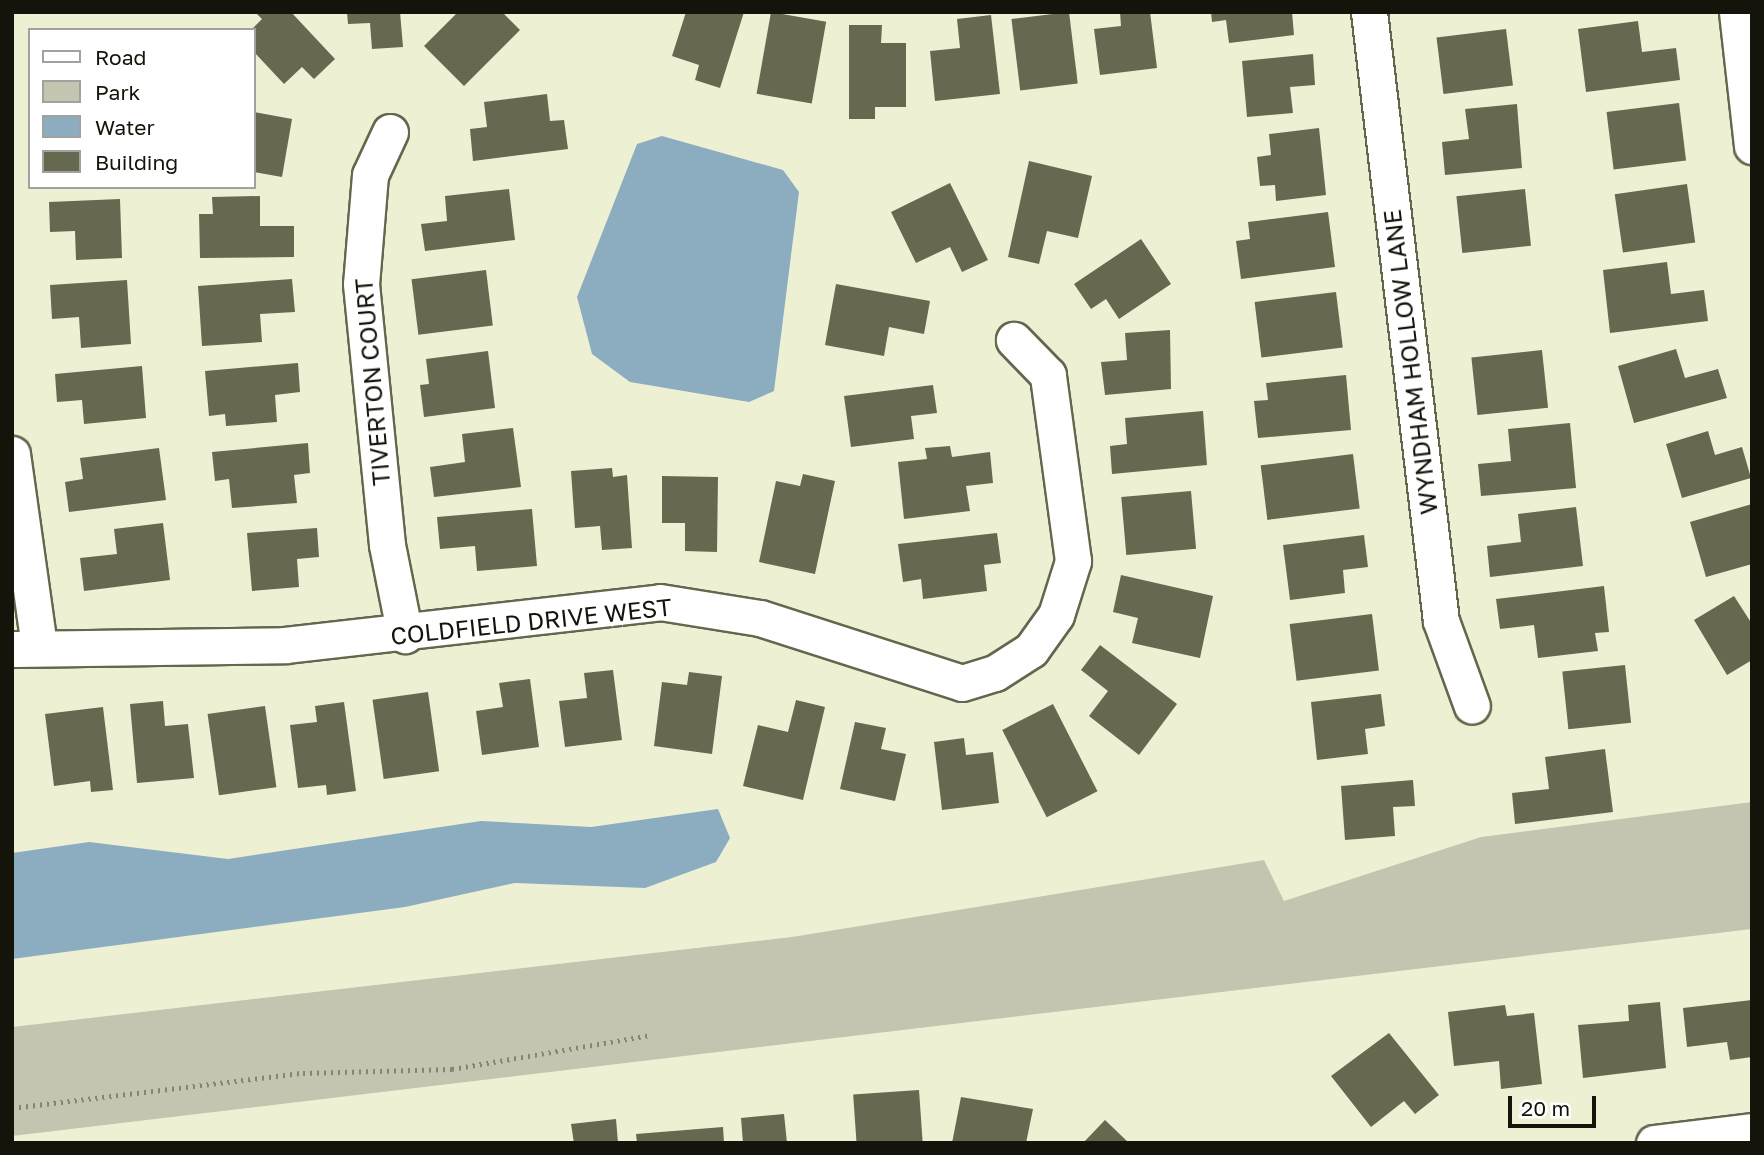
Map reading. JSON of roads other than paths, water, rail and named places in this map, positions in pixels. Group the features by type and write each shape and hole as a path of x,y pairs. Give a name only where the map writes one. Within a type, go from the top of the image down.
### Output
{"street":[{"name":"WYNDHAM HOLLOW LANE","path":"1369,12 1440,621 1472,706"},
{"path":"1737,12 1752,146"},
{"name":"TIVERTON COURT","path":"390,132 370,175 361,284 387,545 405,635"},
{"name":"COLDFIELD DRIVE WEST","path":"26,647 285,645 405,635 660,602 760,618 962,683 995,673 1031,650 1056,615 1073,561 1048,375 1014,340"},
{"path":"12,454 26,647"},
{"path":"1654,1143 1752,1131"}],"water":[{"path":"662,136 783,170 799,192 774,391 749,402 630,382 592,354 577,297 637,144"},
{"path":"718,809 730,838 716,862 645,888 515,883 405,907 12,959 12,853 89,842 228,859 481,821 591,827"}]}
